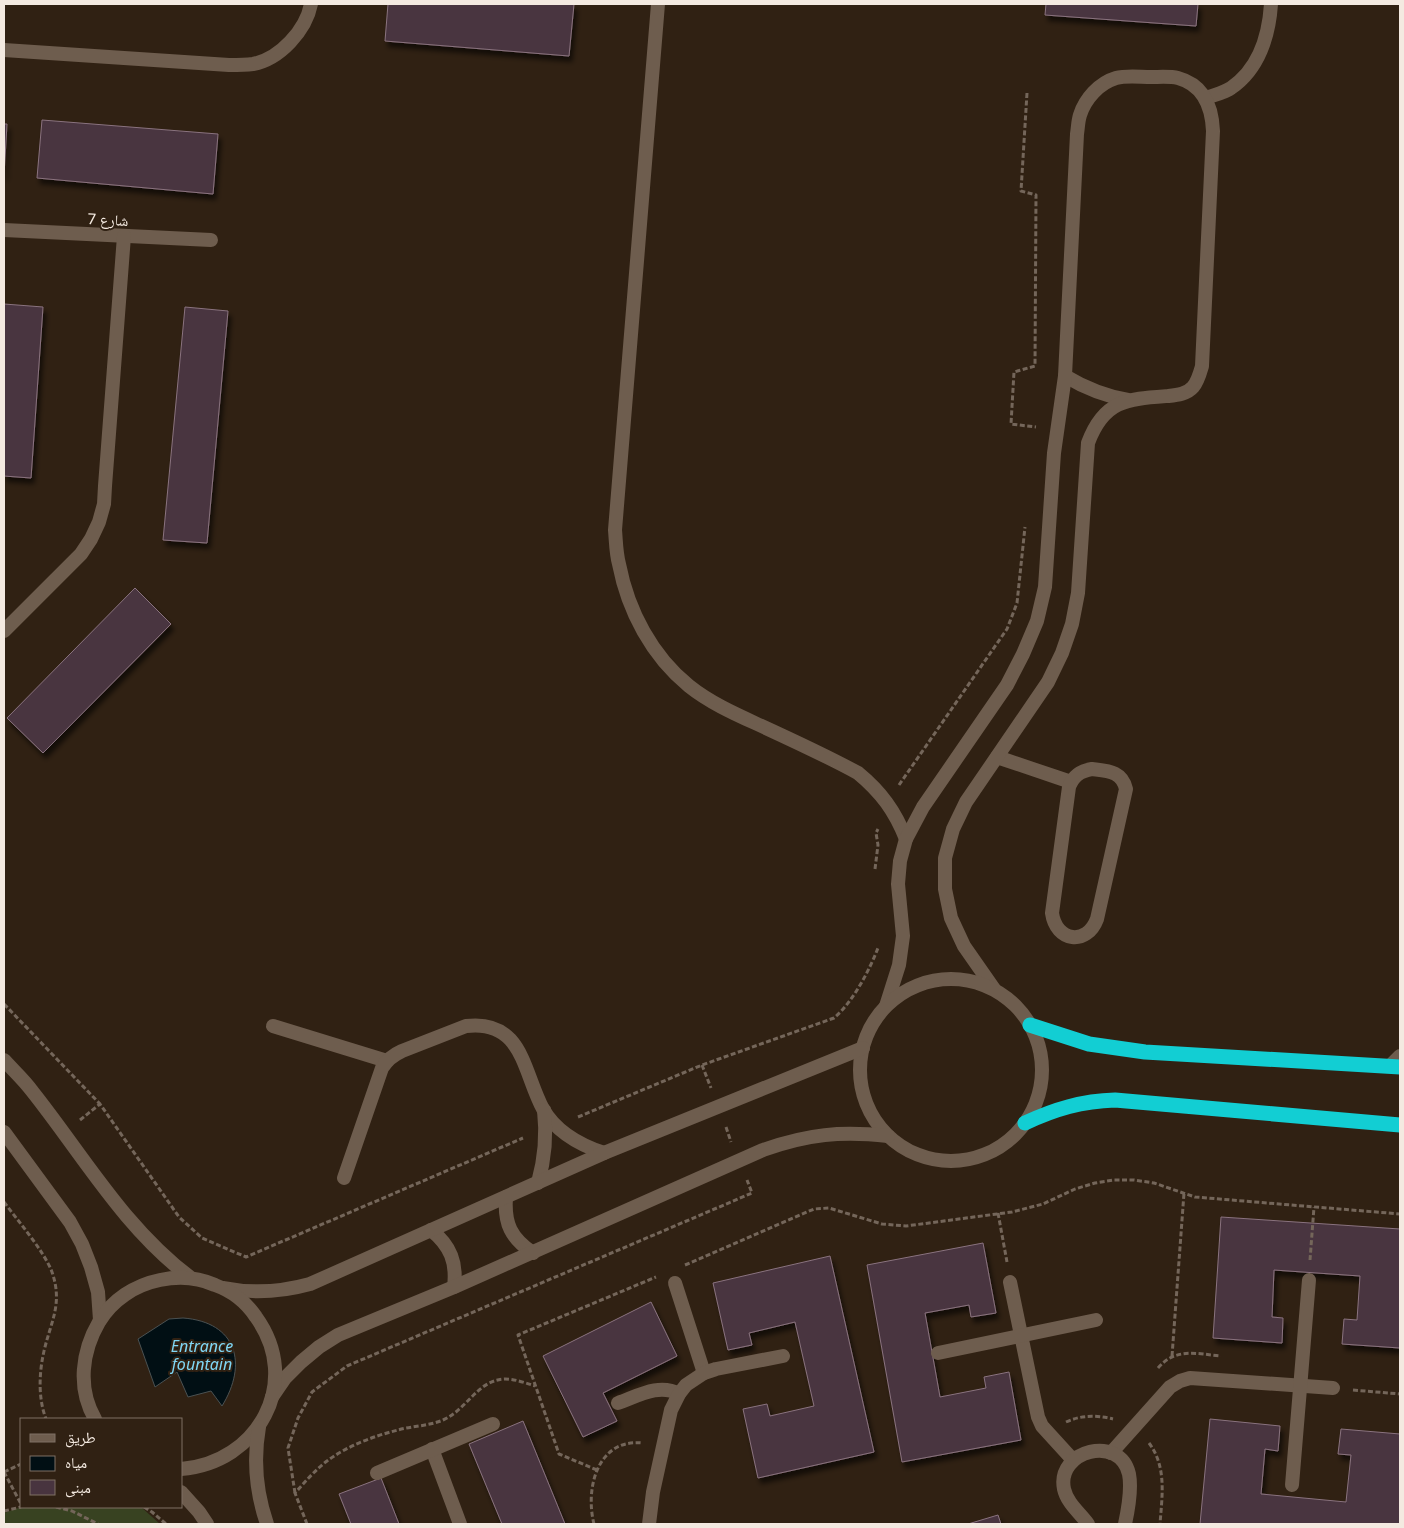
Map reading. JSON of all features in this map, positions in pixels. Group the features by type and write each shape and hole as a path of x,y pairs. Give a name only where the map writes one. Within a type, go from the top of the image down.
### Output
{"highway":[{"path":"1030,1024 1089,1044 1145,1052 1397,1063"},
{"path":"1025,1123 1047,1112 1069,1105 1115,1100 1400,1125"}],"street":[{"path":"4,50 228,65 254,64 278,53 297,36 309,13 310,4"},
{"path":"658,4 615,530 618,564 639,625 653,648 670,669 690,687 713,702 858,773 874,786 887,802 898,820 906,839"},
{"path":"1206,98 1230,89 1246,74 1259,56 1267,36 1271,4"},
{"path":"886,1006 899,965 903,936 898,884 900,861 906,839 932,793 1007,685 1037,621 1045,588 1054,453 1066,376 1079,116 1088,99 1101,85 1116,78 1178,78 1193,85 1206,98 1213,114 1203,354 1199,378 1192,388 1182,394 1128,400 1116,405 1103,415 1094,428 1088,443 1078,593 1072,624 1062,653 1048,682 966,802 953,829 946,858 945,889 951,918 964,946 994,989"},
{"name":"شارع 7","path":"4,230 211,240"},
{"path":"4,631 81,554 99,522 104,504 124,236"},
{"path":"1066,376 1095,392 1128,400"},
{"path":"997,757 1071,782"},
{"path":"1085,770 1110,771 1121,777 1126,789 1098,919 1089,933 1073,938 1057,930 1052,914 1071,782 1075,776 1085,770"},
{"path":"949,979 972,981 994,989 1015,1004 1030,1024 1040,1049 1042,1074 1037,1100 1025,1123 1007,1142 984,1155 959,1161 933,1159 909,1151 888,1136 873,1117 864,1095 860,1072 863,1048 872,1026 886,1006 904,992 926,982 949,979"},
{"path":"273,1026 387,1061"},
{"path":"344,1178 382,1068 387,1061 402,1051 466,1026 487,1026 506,1035 520,1052 551,1127 538,1183"},
{"path":"95,1418 86,1397 83,1378 90,1338 100,1320 114,1304 130,1291 170,1278 191,1278 224,1288 258,1292 276,1292 310,1284 604,1153 863,1048"},
{"path":"4,1060 31,1089 136,1228 171,1263 191,1278"},
{"path":"551,1127 576,1142 604,1153"},
{"path":"4,1132 70,1222 82,1244 98,1292 100,1320"},
{"path":"272,1397 296,1367 319,1347 338,1335 533,1253 763,1150 788,1141 839,1133 888,1136"},
{"path":"506,1197 505,1210 510,1230 522,1246 533,1253"},
{"path":"431,1230 441,1238 452,1255 456,1274 454,1287"},
{"path":"1292,1485 1308,1280"},
{"path":"1010,1282 1038,1417 1042,1426 1073,1460"},
{"path":"675,1283 704,1373"},
{"path":"224,1288 239,1298 263,1326 270,1343 274,1361 275,1379 272,1397 260,1425 256,1444 256,1481 259,1500 267,1524"},
{"path":"938,1353 1096,1320"},
{"path":"649,1524 671,1410 686,1385 704,1373 783,1356"},
{"path":"1112,1453 1166,1392 1180,1381 1190,1378 1333,1388"},
{"path":"618,1403 653,1390 672,1390 679,1394"},
{"path":"377,1472 493,1424"},
{"path":"182,1469 214,1463 232,1454 247,1441 260,1425"},
{"path":"432,1449 460,1524"},
{"path":"1088,1524 1067,1499 1064,1477 1067,1468 1073,1460 1082,1454 1102,1450 1112,1453 1125,1465 1128,1473 1125,1524"},
{"path":"182,1493 207,1524"}],"path":[{"path":"1027,93 1021,191 1036,195 1035,366 1014,372 1010,424 1036,426 1035,436"},
{"path":"875,872 878,845 876,833 887,802 1007,629 1017,603 1026,524"},
{"path":"4,1004 100,1104 179,1217 202,1238 246,1257 551,1127 702,1066 834,1018 843,1010 874,959 879,941"},
{"path":"307,1524 295,1493 288,1448 298,1418 312,1392 347,1366 752,1193 702,1066"},
{"path":"64,1133 100,1104"},
{"path":"680,1267 822,1208 836,1209 882,1224 906,1226 1028,1208 1075,1189 1114,1180 1154,1182 1194,1197 1400,1214"},
{"path":"1172,1356 1184,1193"},
{"path":"4,1202 44,1258 51,1271 55,1285 57,1299 56,1314 44,1350 40,1371 40,1393 46,1418"},
{"path":"1308,1280 1314,1207"},
{"path":"998,1213 1010,1282"},
{"path":"597,1470 559,1454 518,1335 662,1274"},
{"path":"295,1493 329,1460 362,1442 378,1436 412,1426 441,1421 462,1408 486,1384 506,1379 536,1386"},
{"path":"1333,1388 1400,1394"},
{"path":"594,1524 591,1496 597,1470 608,1453 626,1443 636,1442 663,1448"},
{"path":"20,1464 4,1472 20,1504"},
{"path":"4,1511 20,1506"},
{"path":"59,1508 98,1524"},
{"path":"146,1508 166,1524"}],"green space":[{"path":"20,1507 142,1508 160,1524 4,1524 4,1513"}],"water":[{"name":"Entrance fountain","path":"183,1318 201,1321 216,1328 226,1337 232,1348 235,1361 234,1375 230,1390 222,1406 211,1391 188,1397 177,1372 155,1387 138,1339 169,1319"}],"building":[{"path":"388,4 574,4 569,56 385,41"},
{"path":"1046,4 1198,4 1196,26 1045,15"},
{"path":"42,120 218,134 213,194 37,178"},
{"path":"4,124 7,124 4,175"},
{"path":"4,304 43,307 31,478 4,476"},
{"path":"185,307 228,311 207,543 163,540"},
{"path":"135,588 171,624 43,753 7,718"},
{"path":"1221,1217 1400,1229 1400,1348 1342,1344 1344,1319 1357,1320 1360,1276 1274,1270 1272,1317 1283,1318 1282,1343 1213,1338"},
{"path":"983,1243 996,1313 971,1317 969,1305 925,1313 940,1397 986,1388 984,1377 1009,1372 1021,1440 902,1462 867,1265"},
{"path":"830,1256 874,1452 758,1478 743,1409 767,1404 770,1416 814,1406 795,1322 749,1333 752,1345 728,1350 713,1283"},
{"path":"651,1302 677,1356 603,1393 617,1421 583,1437 543,1356"},
{"path":"1210,1419 1280,1426 1278,1451 1265,1449 1261,1494 1346,1502 1351,1455 1338,1454 1341,1429 1400,1434 1400,1524 1200,1524"},
{"path":"523,1421 565,1524 502,1524 469,1444"},
{"path":"381,1478 399,1524 351,1524 339,1494"},
{"path":"998,1515 1001,1524 968,1524"}]}
